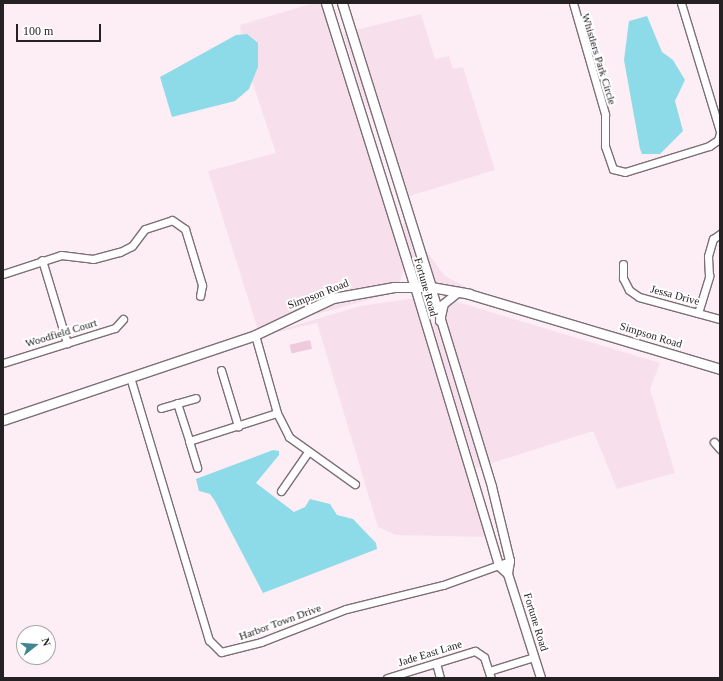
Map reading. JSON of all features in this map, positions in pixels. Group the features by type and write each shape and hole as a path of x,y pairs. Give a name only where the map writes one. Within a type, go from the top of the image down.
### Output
{"main road":[{"name":"Fortune Road","path":"326,3 415,286"},
{"name":"Fortune Road","path":"342,3 431,287"},
{"name":"Simpson Road","path":"3,420 254,335 339,297 376,288 415,286 459,292 720,369"}],"street":[{"name":"Whistlers Park Circle","path":"573,3 605,114 605,146 613,169 625,172 709,146 718,140 720,132 681,3"},
{"path":"3,274 42,260 66,255 93,260 120,252 132,246 149,227 177,220 187,236 202,285 200,296"},
{"path":"698,312 709,276 708,256 713,239 720,234"},
{"path":"42,260 67,343"},
{"name":"Jessa Drive","path":"623,264 623,278 629,290 639,297 720,319"},
{"name":"Fortune Road","path":"415,286 499,566"},
{"name":"Fortune Road","path":"431,287 440,324 482,452 510,562 508,574 541,678"},
{"path":"440,324 444,304 459,292"},
{"name":"Woodfield Court","path":"3,363 115,328 123,319"},
{"path":"254,335 277,413 289,437 355,484"},
{"path":"221,370 238,426"},
{"name":"Harbor Town Drive","path":"130,378 209,640 221,652 261,642 346,608 443,585 510,562"},
{"path":"161,408 196,398"},
{"path":"178,403 197,468"},
{"path":"189,441 277,413"},
{"path":"714,442 720,449"},
{"path":"281,491 308,452"},
{"path":"499,566 508,574"},
{"name":"Jade East Lane","path":"388,678 474,651 484,657 490,675 534,657"},
{"path":"436,663 440,678"}],"shaded area":[{"path":"314,3 327,3 406,261 399,284 390,294 258,330 208,171 276,153 252,81 258,67 247,34 241,34 240,25"},
{"path":"421,14 435,59 449,56 453,69 463,67 495,170 403,198 384,141 364,101 343,33"},
{"path":"404,221 445,276 509,310 454,295 421,292 403,228"},
{"path":"416,298 490,537 396,535 378,527 317,323 260,336 360,306"},
{"path":"454,301 660,363 650,389 675,473 617,489 593,431 476,468 432,330 436,317"},
{"path":"310,340 312,349 292,353 290,345"}],"water":[{"path":"647,16 662,52 673,60 685,80 675,101 683,131 660,154 642,154 640,149 624,60 629,21"},
{"path":"247,34 258,43 258,67 249,89 235,101 172,117 160,77 236,35"},
{"path":"273,450 279,451 279,455 256,483 294,512 305,507 310,499 330,504 337,515 353,519 376,543 377,549 263,593 215,501 210,494 199,491 196,479"}]}
